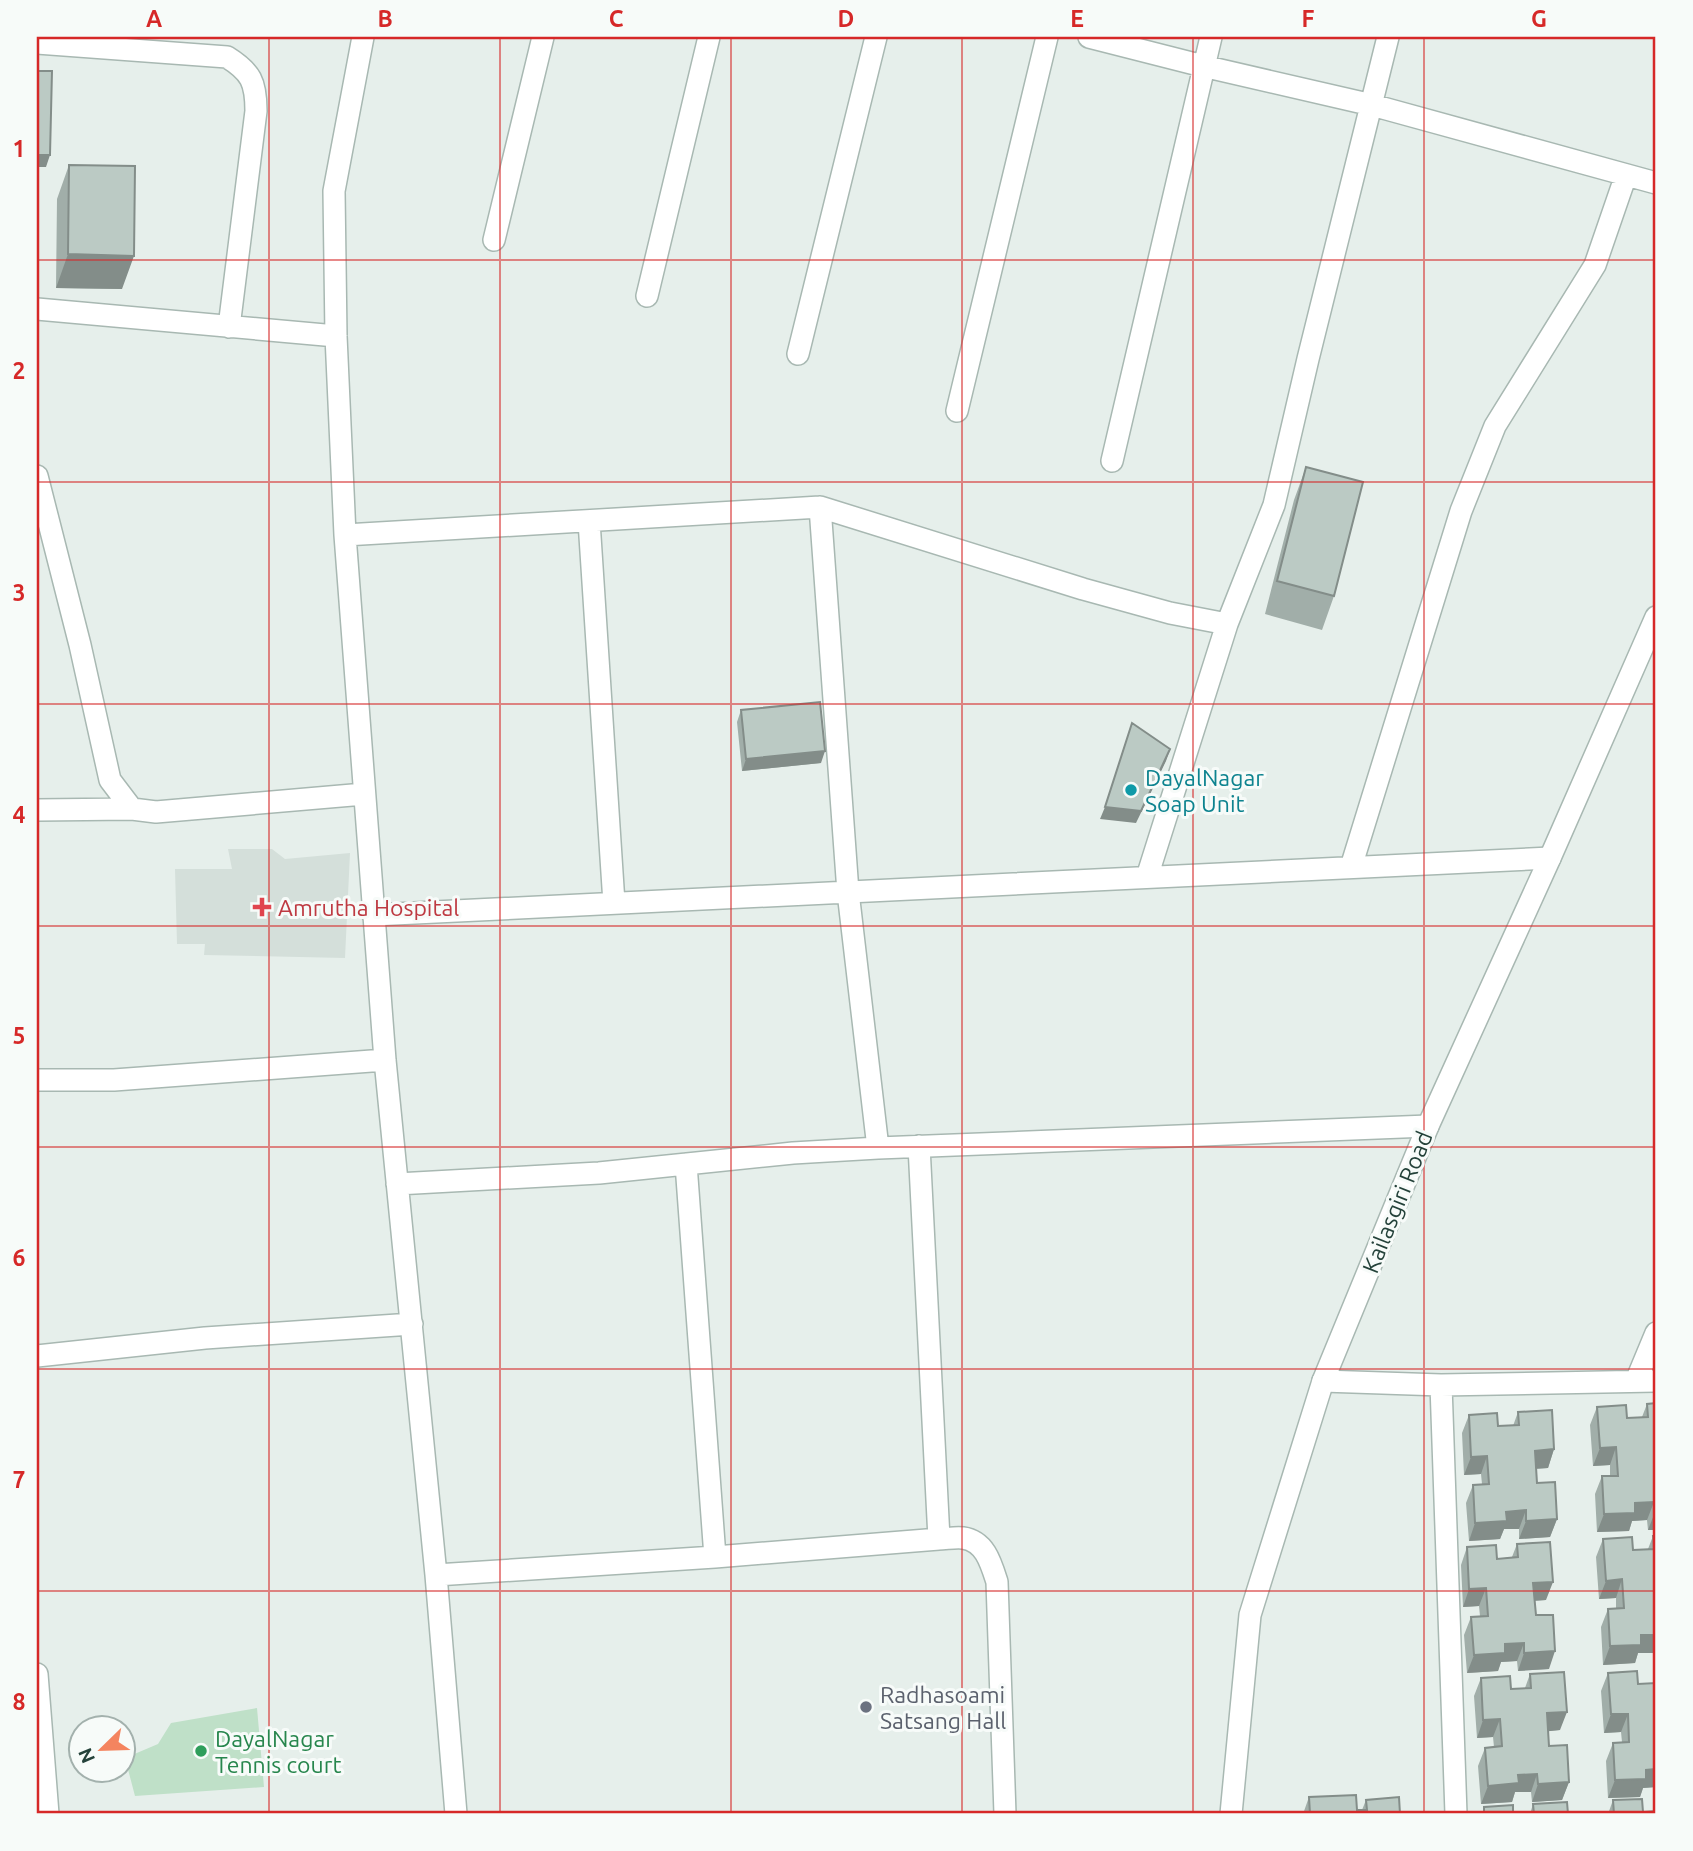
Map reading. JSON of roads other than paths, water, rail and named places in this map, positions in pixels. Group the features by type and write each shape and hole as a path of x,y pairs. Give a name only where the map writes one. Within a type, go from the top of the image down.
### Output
{"street":[{"path":"363,37 334,191 336,337 345,535 385,1060 436,1575 456,1814"},
{"path":"494,240 543,37"},
{"path":"648,296 709,37"},
{"path":"798,354 876,37"},
{"path":"957,411 1047,37"},
{"path":"1089,37 1372,105 1656,183"},
{"path":"1112,461 1210,37"},
{"path":"1147,877 1227,624 1274,505 1388,37"},
{"path":"37,39 194,45 227,57 243,67 256,89 257,111 229,327"},
{"path":"1351,867 1461,511 1495,426 1595,265 1626,175"},
{"path":"37,309 336,337"},
{"path":"37,476 80,645 110,780 132,809"},
{"path":"345,535 820,507 1083,589 1170,613 1227,624"},
{"path":"820,507 848,892 878,1148"},
{"path":"589,521 614,903"},
{"name":"Kailasgiri Road","path":"1231,1814 1250,1615 1323,1381 1428,1126 1656,617"},
{"path":"37,810 132,809 156,812 364,794"},
{"path":"373,915 1550,858"},
{"path":"37,1080 114,1080 385,1060"},
{"path":"397,1184 599,1173 793,1153 878,1148 1428,1126"},
{"path":"919,1146 939,1539"},
{"path":"686,1164 715,1557"},
{"path":"37,1356 205,1339 412,1324"},
{"path":"1323,1381 1441,1385 1646,1381 1656,1333"},
{"path":"1441,1385 1456,1814"},
{"path":"436,1575 939,1539 963,1538 978,1544 989,1558 997,1582 1005,1814"},
{"path":"37,1674 48,1814"}],"place":[{"name":"DayalNagar Soap Unit","path":"1131,790"},
{"name":"Amrutha Hospital","path":"262,907"},
{"name":"Radhasoami Satsang Hall","path":"866,1707"},
{"name":"DayalNagar Tennis court","path":"201,1751"}]}
